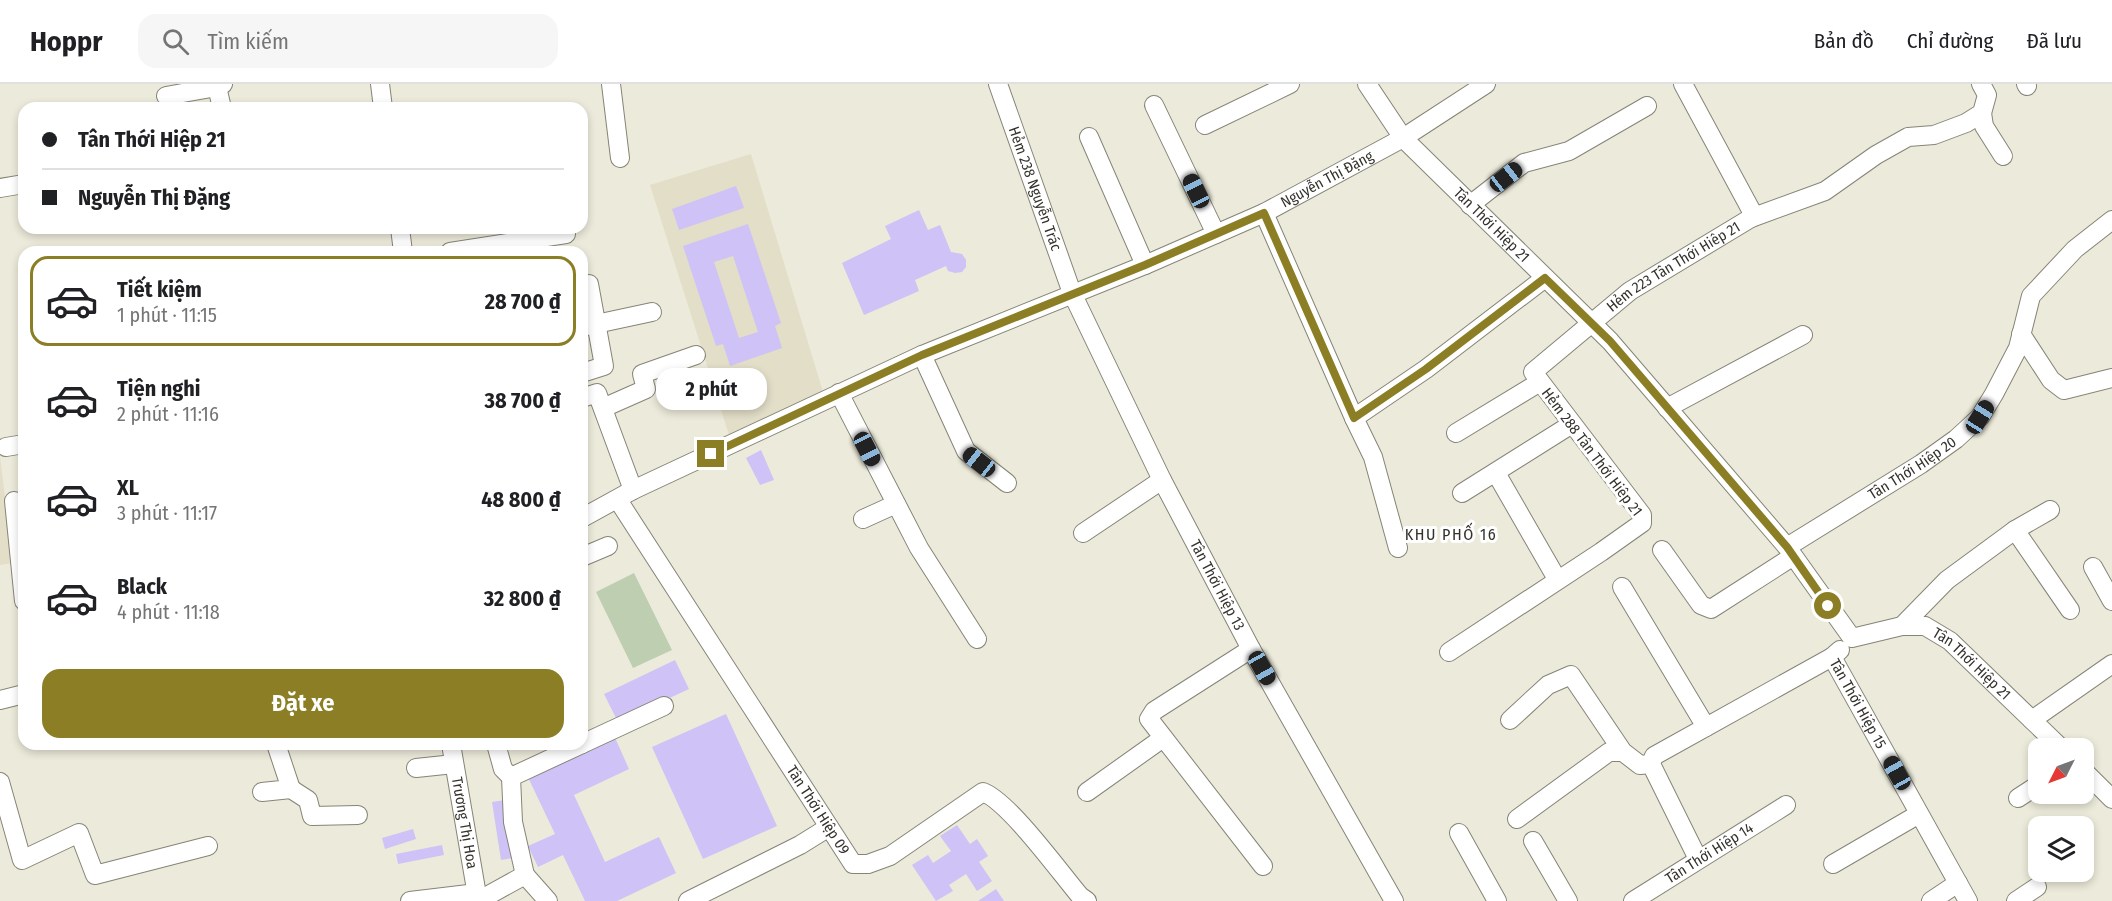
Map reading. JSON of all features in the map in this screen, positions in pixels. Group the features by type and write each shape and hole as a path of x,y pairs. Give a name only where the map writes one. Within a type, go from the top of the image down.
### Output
{"street":[{"path":"380,84 382,102"},
{"path":"611,84 620,158"},
{"name":"Hẻm 238 Nguyễn Trác","path":"998,84 1072,294"},
{"path":"1205,125 1290,84"},
{"name":"Tân Thới Hiệp 21","path":"1367,84 1403,138 1610,341 1790,552 1852,638 1902,626 1925,626 1950,641 2051,738"},
{"name":"Nguyễn Thị Đặng","path":"588,515 625,495 922,355 1145,265 1264,213 1403,138 1486,84"},
{"name":"Hẻm 223 Tân Thới Hiêp 21","path":"1590,322 1630,291 1751,218 1751,210 1683,84"},
{"path":"1982,84 1987,95 1982,113 1984,126 2003,156"},
{"path":"165,96 220,86 221,102"},
{"path":"1154,105 1216,234"},
{"path":"1470,205 1524,163 1569,151 1647,106"},
{"path":"1751,218 1825,191 1876,155 1908,137 1934,135 1966,123 1982,113"},
{"path":"1089,137 1145,265"},
{"path":"0,188 18,185"},
{"path":"1264,213 1373,457 1398,548"},
{"name":"Tân Thới Hiệp 20","path":"1662,550 1701,605 1711,609 1956,439 1980,417 1994,394 2018,348 2031,296 2075,249 2112,220"},
{"path":"489,246 566,234"},
{"path":"1354,418 1426,369 1545,278"},
{"path":"588,371 604,366 589,325 589,284"},
{"name":"Tân Thới Hiệp 13","path":"1072,294 1162,480 1251,649 1394,901"},
{"path":"589,325 652,312"},
{"name":"Hẻm 288 Tân Thới Hiêp 21","path":"1449,652 1639,526 1643,518 1533,372 1590,322"},
{"path":"2021,334 2051,380 2064,390 2112,378"},
{"path":"1667,408 1803,335"},
{"path":"588,396 597,393 603,408 646,389 642,374 696,355"},
{"path":"922,355 966,451 1007,483"},
{"path":"1456,433 1540,382"},
{"path":"839,393 919,548 977,639"},
{"name":"Tân Thới Hiệp 09","path":"603,408 625,495 853,864 868,864 890,856 982,792 993,796 1035,841 1080,896 1087,901"},
{"path":"1462,493 1572,424"},
{"path":"1496,473 1557,579"},
{"path":"1083,533 1162,480"},
{"path":"14,501 18,541"},
{"path":"863,519 896,504"},
{"path":"1902,626 1947,580 2015,530 2050,510"},
{"path":"2015,530 2070,610"},
{"path":"588,554 608,546"},
{"path":"2093,567 2112,601"},
{"path":"1622,587 1706,727"},
{"name":"Tân Thới Hiệp 15","path":"1852,638 1833,657 1968,901"},
{"path":"1251,649 1154,711 1149,719 1263,866"},
{"path":"1698,859 1651,764 1654,756 1833,657"},
{"path":"2032,720 2111,667"},
{"path":"1510,720 1548,685 1571,675 1623,752 1640,765 1651,764"},
{"path":"0,700 18,696"},
{"path":"588,741 664,706"},
{"path":"1087,792 1163,738"},
{"path":"278,750 291,789 308,801 312,816 358,815"},
{"name":"Trương Thị Hoa","path":"452,750 477,898"},
{"path":"498,750 503,769 511,777 513,822 525,875 548,901"},
{"path":"511,777 569,750"},
{"path":"1518,819 1609,752 1623,752"},
{"path":"416,768 454,764"},
{"path":"2094,781 2112,799"},
{"path":"0,782 22,860 79,833 95,875 208,846"},
{"path":"261,792 291,789"},
{"path":"2018,798 2028,792"},
{"name":"Tân Thới Hiệp 14","path":"1633,901 1786,805"},
{"path":"1833,864 1919,814"},
{"path":"688,901 800,845 829,827"},
{"path":"1459,833 1497,901"},
{"path":"1533,841 1568,901"},
{"path":"410,901 477,898 525,875"},
{"path":"1931,901 1958,883"},
{"path":"2016,901 2037,887"}],"shaded area":[{"path":"751,154 823,392 729,435 650,185"},
{"path":"0,456 13,563 0,565"}],"green space":[{"path":"634,573 672,650 633,668 596,592"}],"building":[{"path":"736,186 744,208 679,230 672,209"},
{"path":"919,210 928,230 940,225 951,252 962,254 966,260 966,267 962,272 955,273 948,271 946,266 915,280 919,291 864,315 842,263 891,239 885,226"},
{"path":"748,224 781,323 775,326 782,348 730,366 723,344 716,346 683,246","holes":["733,256 758,332 739,338 714,262"]},
{"path":"761,450 774,480 760,485 746,458"},
{"path":"675,660 689,689 618,722 604,694"},
{"path":"726,714 777,826 703,859 652,747"},
{"path":"612,731 629,769 574,795 605,862 659,837 676,873 617,901 585,901 563,855 538,867 528,846 555,834 525,771 571,750 588,750 588,742"},
{"path":"505,800 513,858 501,860 492,802"},
{"path":"957,825 970,844 977,839 988,856 979,862 992,881 977,891 966,874 949,885 953,891 936,901 912,865 928,855 933,863 951,851 940,836"},
{"path":"413,829 416,839 385,849 382,838"},
{"path":"442,845 444,855 398,864 396,854"},
{"path":"996,889 1004,901 978,901"}],"district":[{"name":"KHU PHỐ 16","path":"1451,534"}],"route":[{"path":"711,454 922,355 1145,265 1264,213 1354,418 1426,369 1545,278 1610,341 1787,547 1828,606"}]}
